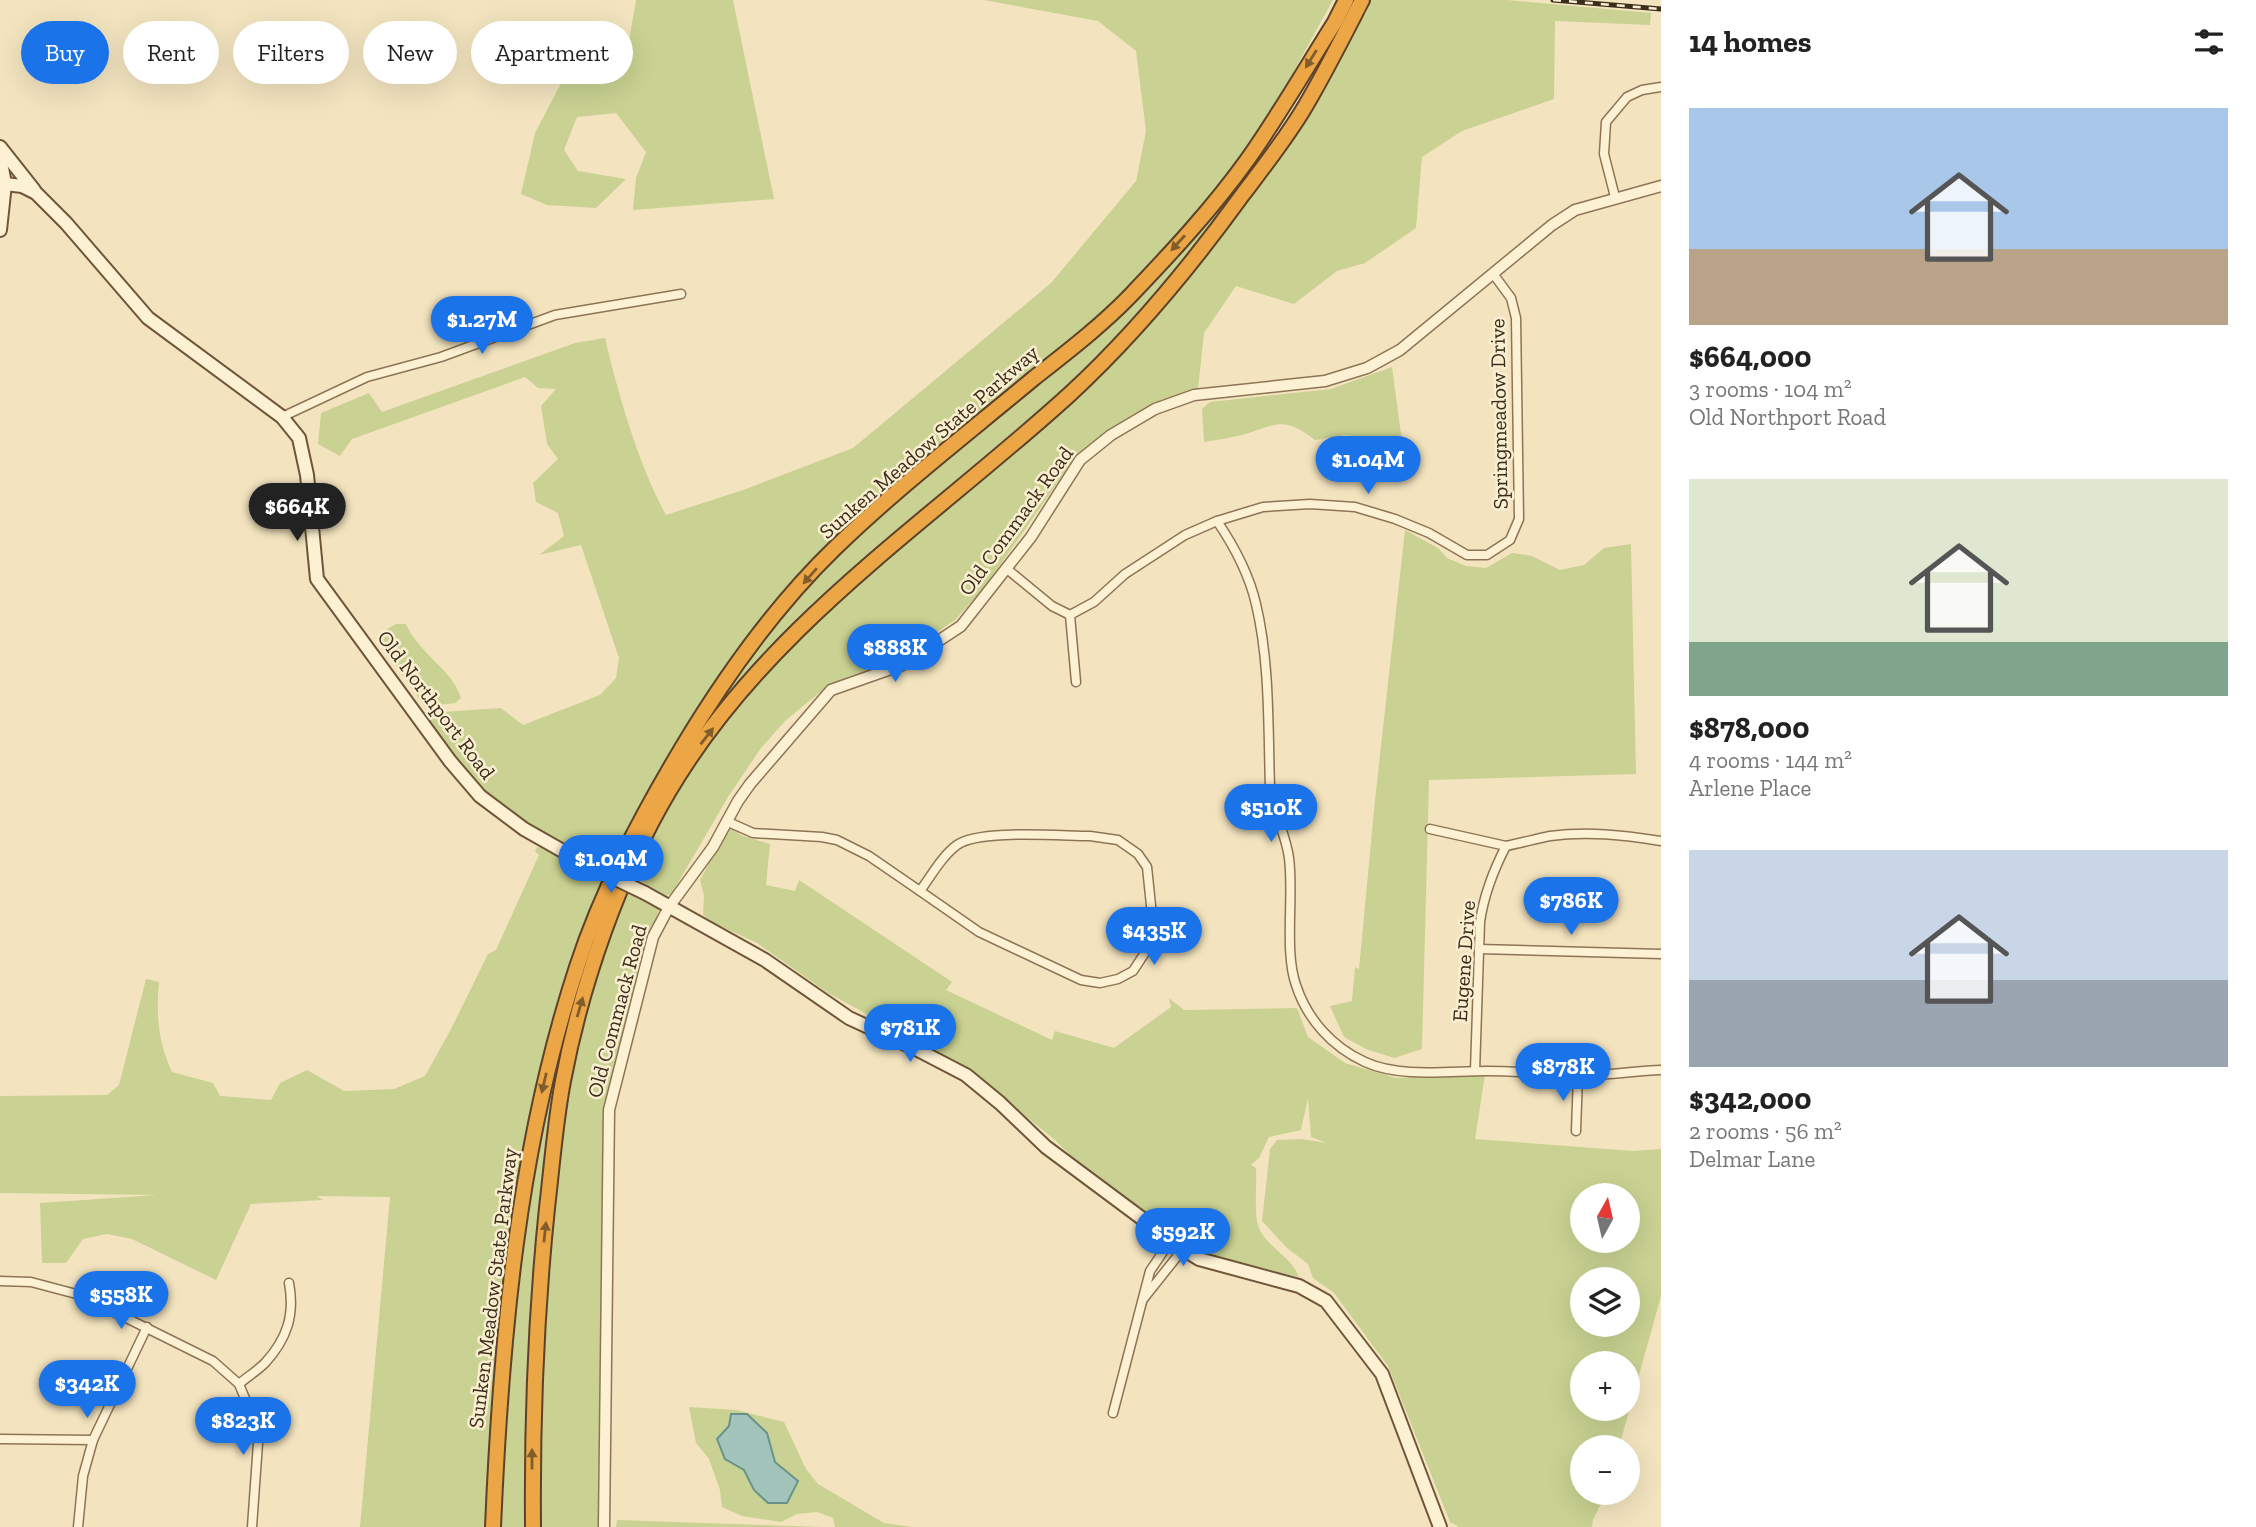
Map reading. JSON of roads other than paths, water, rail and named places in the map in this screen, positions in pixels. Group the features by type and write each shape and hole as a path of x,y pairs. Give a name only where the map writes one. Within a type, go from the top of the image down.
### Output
{"highway":[{"name":"Sunken Meadow State Parkway","path":"493,1527 498,1413 517,1234 532,1138 551,1055 578,963 622,857 655,794 729,674 832,551 913,478 1094,329 1128,298 1195,225 1247,160 1335,22 1344,0"},
{"name":"Sunken Meadow State Parkway","path":"533,1527 532,1420 539,1285 562,1083 574,1028 599,942 639,850 669,791 736,699 807,621 854,578 1004,453 1132,334 1197,258 1304,109 1362,0"}],"main road":[{"name":"Old Northport Road","path":"0,147 36,193 56,212 148,318 282,417 299,438 307,475 317,579 450,761 480,796 524,829 765,960 849,1018 966,1075 1046,1147 1199,1259 1299,1286 1326,1301 1382,1374 1440,1527"},
{"path":"0,157 5,184 0,230"},
{"name":"Old Northport Road","path":"5,184 22,186 36,193"}],"street":[{"path":"1615,198 1604,154 1606,122 1628,97 1642,90 1661,87"},
{"name":"Old Commack Road","path":"604,1527 609,1110 653,937 669,907 713,847 738,801 764,766 831,690 902,665 947,637 972,615 1031,537 1080,460 1111,435 1155,409 1194,395 1325,381 1367,368 1401,350 1552,225 1575,210 1661,186"},
{"name":"Springmeadow Drive","path":"1070,615 1094,602 1150,556 1185,535 1217,521 1263,507 1310,504 1355,506 1418,528 1467,555 1487,555 1510,540 1519,519 1516,318 1511,298 1494,275"},
{"path":"282,417 367,377 441,357 555,315 681,295"},
{"path":"1217,521 1248,579 1256,602 1263,642 1270,787 1289,861 1294,983 1320,1028 1343,1050 1366,1063 1386,1068 1578,1075 1661,1070"},
{"path":"1007,569 1052,606 1070,615 1076,682"},
{"path":"726,821 754,833 837,840 869,856 979,932 1081,980 1100,983 1118,979 1133,971 1148,948 1151,932 1151,893 1147,867 1130,847 1118,840 1104,837 991,836 968,839 950,851 920,891"},
{"path":"1430,829 1506,846 1581,833 1616,834 1661,841"},
{"name":"Eugene Drive","path":"1475,1071 1483,898 1506,846"},
{"path":"1479,949 1661,954"},
{"path":"1576,1131 1578,1075"},
{"path":"1113,1413 1150,1270 1171,1240"},
{"path":"1142,1301 1183,1249"},
{"path":"0,1280 58,1287 80,1295 213,1361 239,1384 251,1413 258,1443 252,1527"},
{"path":"239,1384 265,1363 291,1320 289,1283"},
{"path":"78,1527 83,1476 93,1440 147,1327"},
{"path":"0,1439 93,1440"}],"water":[{"path":"731,1414 747,1414 767,1433 775,1462 798,1481 787,1503 768,1503 754,1490 744,1470 725,1459 717,1439 729,1426"}],"railway":[{"path":"1553,0 1661,9"}]}
